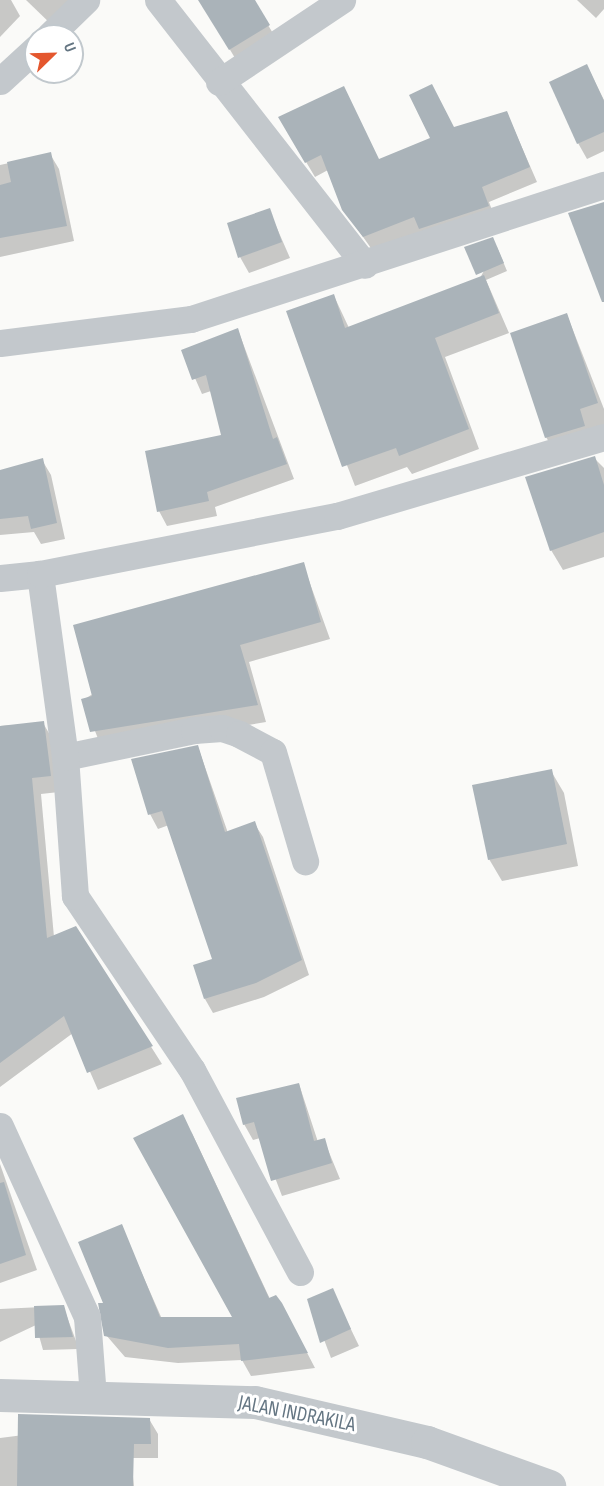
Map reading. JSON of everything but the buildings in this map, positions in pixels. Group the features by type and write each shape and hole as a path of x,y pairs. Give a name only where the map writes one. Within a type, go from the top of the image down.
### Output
{"street":[{"path":"61,24 86,0"},
{"path":"158,0 219,82 364,266"},
{"path":"219,82 342,0"},
{"path":"0,81 24,59"},
{"path":"0,343 191,319 364,266 604,186"},
{"path":"0,578 40,574 337,516 604,437"},
{"path":"40,574 65,758 75,896 192,1070 300,1272"},
{"path":"65,758 194,730 222,728 239,734 273,753 305,861"},
{"path":"0,1126 87,1317 93,1396"},
{"name":"JALAN INDRAKILA","path":"0,1395 255,1402 427,1442 549,1486"}]}
